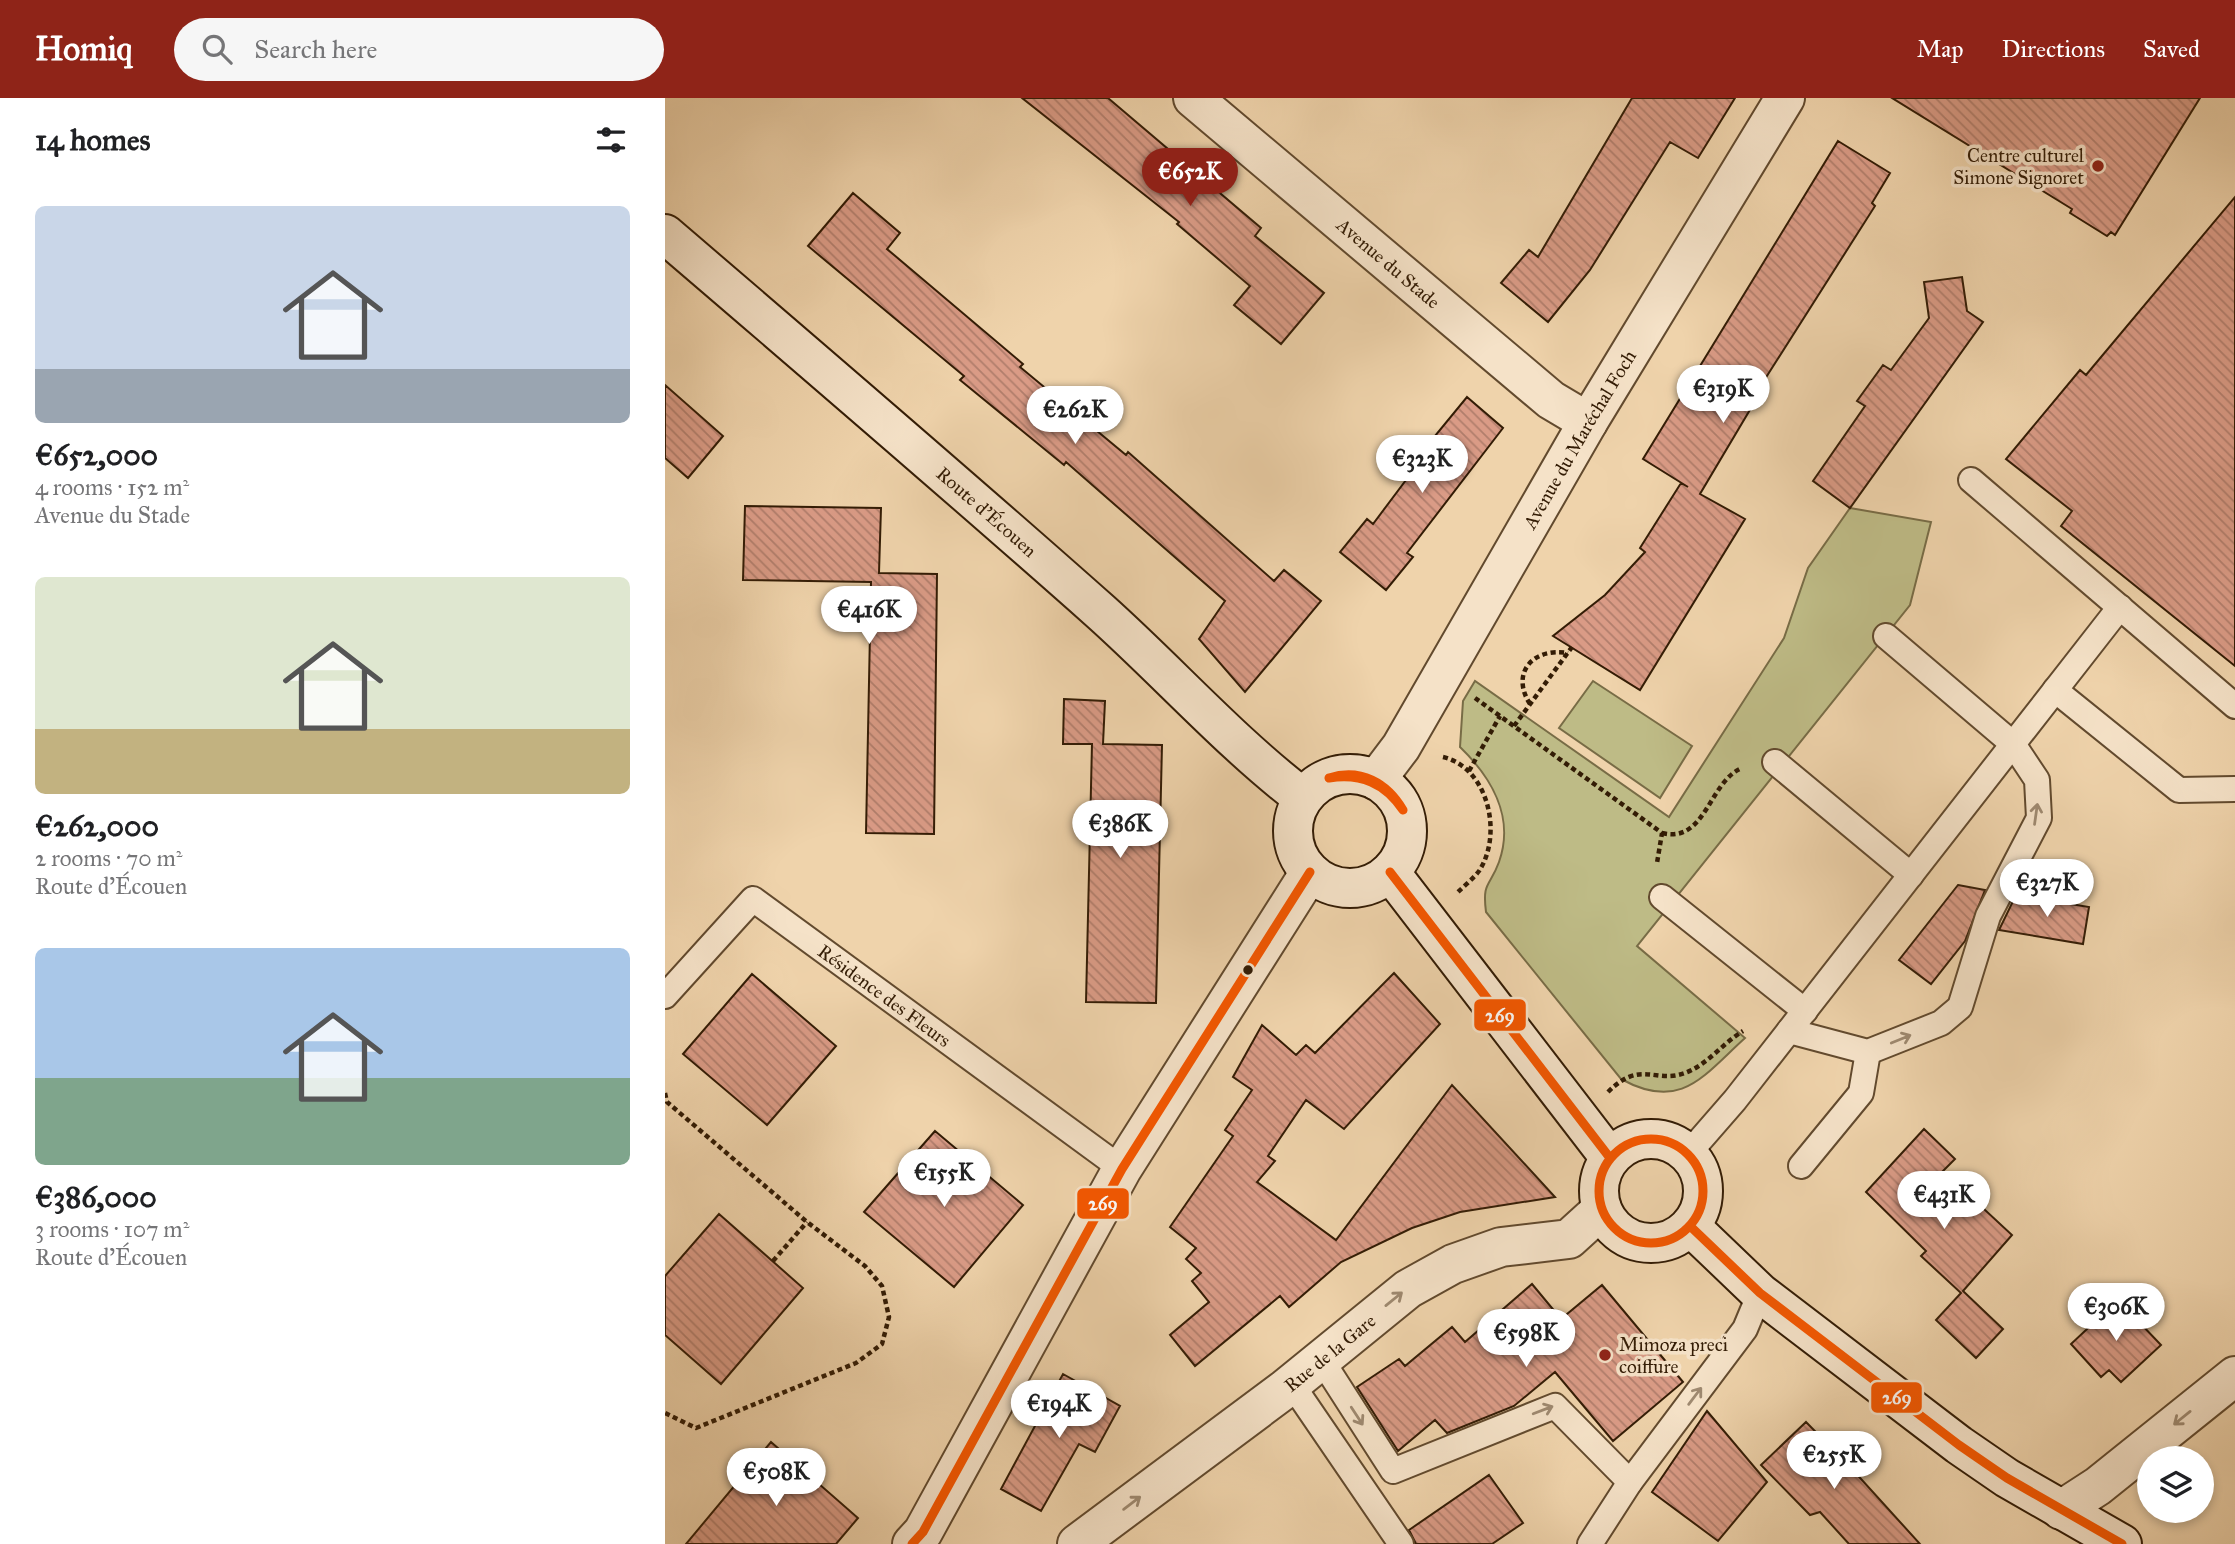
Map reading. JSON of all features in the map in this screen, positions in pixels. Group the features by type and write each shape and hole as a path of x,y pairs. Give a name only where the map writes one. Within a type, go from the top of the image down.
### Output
{"street":[{"name":"Avenue du Stade","path":"1193,98 1552,400 1588,422"},
{"name":"Avenue du Maréchal Foch","path":"1376,780 1401,747 1588,422 1785,98"},
{"name":"Route d'Écouen","path":"665,234 997,520 1104,615 1263,766 1303,798"},
{"path":"1344,774 1376,780 1390,791 1401,805 1407,822 1407,841 1401,858 1390,872 1370,884 1347,888 1332,886 1310,872 1294,844 1293,828 1303,798 1321,782 1344,774"},
{"path":"919,1540 1122,1169 1310,872"},
{"path":"1390,872 1416,911 1610,1158"},
{"path":"1649,1138 1667,1141 1688,1154 1699,1168 1704,1186 1700,1210 1690,1226 1674,1238 1656,1243 1635,1241 1611,1225 1602,1209 1599,1191 1602,1173 1610,1158 1624,1146 1649,1138"},
{"name":"Rue de la Gare","path":"1077,1544 1291,1383 1408,1289 1441,1270 1501,1247 1569,1239 1602,1209"},
{"path":"1690,1226 1760,1293 1959,1445 2061,1510 2122,1544"},
{"path":"2061,1510 2098,1486 2235,1376"}],"lane":[{"path":"1971,480 2235,706"},
{"path":"1688,1154 1735,1100 2120,607"},
{"path":"1789,1031 1868,1052 1941,1023 1960,1007 1988,916 2039,818 2037,780 2013,744 1886,636"},
{"path":"2055,690 2179,790 2235,789"},
{"path":"1775,762 1911,875"},
{"path":"1662,897 1805,1011"},
{"name":"Résidence des Fleurs","path":"665,996 753,900 1122,1169"},
{"path":"1801,1166 1861,1093 1868,1052"},
{"path":"1590,1544 1630,1482 1745,1329 1760,1293"},
{"path":"1321,1359 1393,1471 1555,1406 1630,1482"},
{"path":"1291,1383 1401,1544"}],"path":[{"path":"1514,726 1572,647"},
{"path":"1530,704 1524,694 1528,665 1538,654 1551,650 1568,653"},
{"path":"1444,675 1662,833 1683,833 1695,825 1737,769 1755,763 1775,762"},
{"path":"1469,771 1500,716"},
{"path":"1401,747 1449,758 1469,771 1483,792 1490,821 1489,844 1479,870 1455,895 1416,911"},
{"path":"1662,833 1656,879 1662,897"},
{"path":"665,1093 666,1103 807,1222 865,1266 882,1286 888,1317 882,1344 856,1363 696,1428 665,1413"},
{"path":"773,1261 807,1222"}],"shaded area":[{"path":"1850,508 1931,522 1910,605 1637,946 1745,1038 1690,1085 1676,1091 1660,1092 1642,1088 1621,1079 1486,912 1486,889 1499,862 1504,829 1502,814 1490,785 1460,747 1463,701 1475,681 1669,817 1784,638 1808,568"},
{"path":"1593,681 1692,746 1660,798 1559,728"}],"building":[{"path":"1022,98 1108,98 1261,228 1255,236 1324,293 1281,344 1234,305 1250,286 1177,224 1179,222"},
{"path":"1632,98 1735,98 1698,158 1670,142 1590,270 1548,322 1501,283 1529,250 1538,257"},
{"name":"Centre culturel Simone Signoret","path":"1892,98 2200,98 2115,235 2111,232 2107,236 2070,213 2072,209"},
{"path":"1838,141 1890,173 1872,203 1875,206 1751,401 1754,403 1700,494 1745,519 1640,690 1553,636 1605,595 1645,552 1640,548 1681,483 1688,487 1643,459"},
{"path":"853,193 900,233 887,249 1023,364 1020,367 1126,455 1128,452 1274,581 1284,570 1321,601 1245,692 1199,639 1225,601 1066,462 1064,465 960,380 964,376 808,246"},
{"path":"2235,197 2235,666 2061,526 2072,511 2006,459 2080,370 2086,375"},
{"path":"1962,277 1967,311 1983,322 1850,508 1813,481 1865,406 1857,401 1883,365 1891,370 1929,318 1924,282"},
{"path":"665,385 723,436 688,478 665,458"},
{"path":"1467,397 1503,428 1407,553 1413,557 1386,590 1340,552 1367,519 1373,524 1433,444 1430,442"},
{"path":"745,506 881,508 879,573 937,574 934,834 866,833 871,582 743,580"},
{"path":"1064,699 1105,701 1103,744 1162,745 1156,1003 1086,1002 1092,744 1063,744"},
{"path":"1958,885 1985,890 1965,941 1931,984 1899,960"},
{"path":"2016,895 2089,907 2083,944 1999,930"},
{"path":"1394,973 1440,1024 1344,1129 1306,1100 1268,1156 1275,1161 1257,1182 1336,1240 1452,1085 1555,1197 1460,1212 1412,1228 1341,1262 1289,1307 1280,1296 1195,1366 1170,1335 1209,1302 1192,1281 1201,1273 1186,1259 1196,1248 1170,1227 1233,1136 1225,1130 1252,1090 1233,1077 1262,1025 1296,1055 1306,1045 1315,1053"},
{"path":"752,974 836,1046 767,1125 683,1054"},
{"path":"1924,1129 1955,1159 1943,1171 2012,1235 1963,1291 2003,1329 1976,1358 1936,1320 1961,1293 1921,1256 1926,1251 1866,1192"},
{"path":"935,1131 1023,1205 954,1287 864,1212"},
{"path":"719,1214 803,1288 721,1384 665,1335 665,1276"},
{"path":"1532,1284 1561,1319 1602,1285 1683,1382 1613,1441 1555,1372 1514,1406 1447,1433 1435,1420 1398,1451 1357,1387 1399,1359 1405,1366 1452,1327 1465,1342"},
{"path":"2118,1300 2161,1345 2121,1382 2109,1370 2101,1377 2071,1344"},
{"path":"1063,1374 1120,1406 1095,1452 1079,1444 1041,1511 1001,1489"},
{"path":"1707,1411 1767,1482 1718,1541 1652,1492"},
{"path":"1806,1422 1920,1544 1849,1544 1820,1512 1810,1515 1761,1465"},
{"path":"771,1442 858,1518 836,1544 686,1544"},
{"path":"1489,1475 1523,1523 1492,1544 1416,1544 1409,1530"}],"transit line":[{"name":"269","path":"1329,778 1352,775 1372,780 1389,792 1403,810"},
{"name":"269","path":"1329,778 1352,777 1371,782 1388,793 1403,810"},
{"name":"269","path":"912,1544 923,1532 1122,1169 1310,872"},
{"name":"269","path":"1390,872 1610,1158"},
{"name":"269","path":"1651,1139 1671,1143 1688,1154 1699,1171 1703,1191 1699,1211 1688,1228 1671,1239 1651,1243 1631,1239 1614,1228 1603,1211 1599,1191 1603,1171 1614,1154 1631,1143 1651,1139"},
{"name":"269","path":"1690,1226 1760,1293 1959,1445 2007,1478 2122,1544"}],"place":[{"name":"Centre culturel Simone Signoret","path":"2098,166"},
{"name":"Mimoza preci coiffure","path":"1605,1355"}]}
